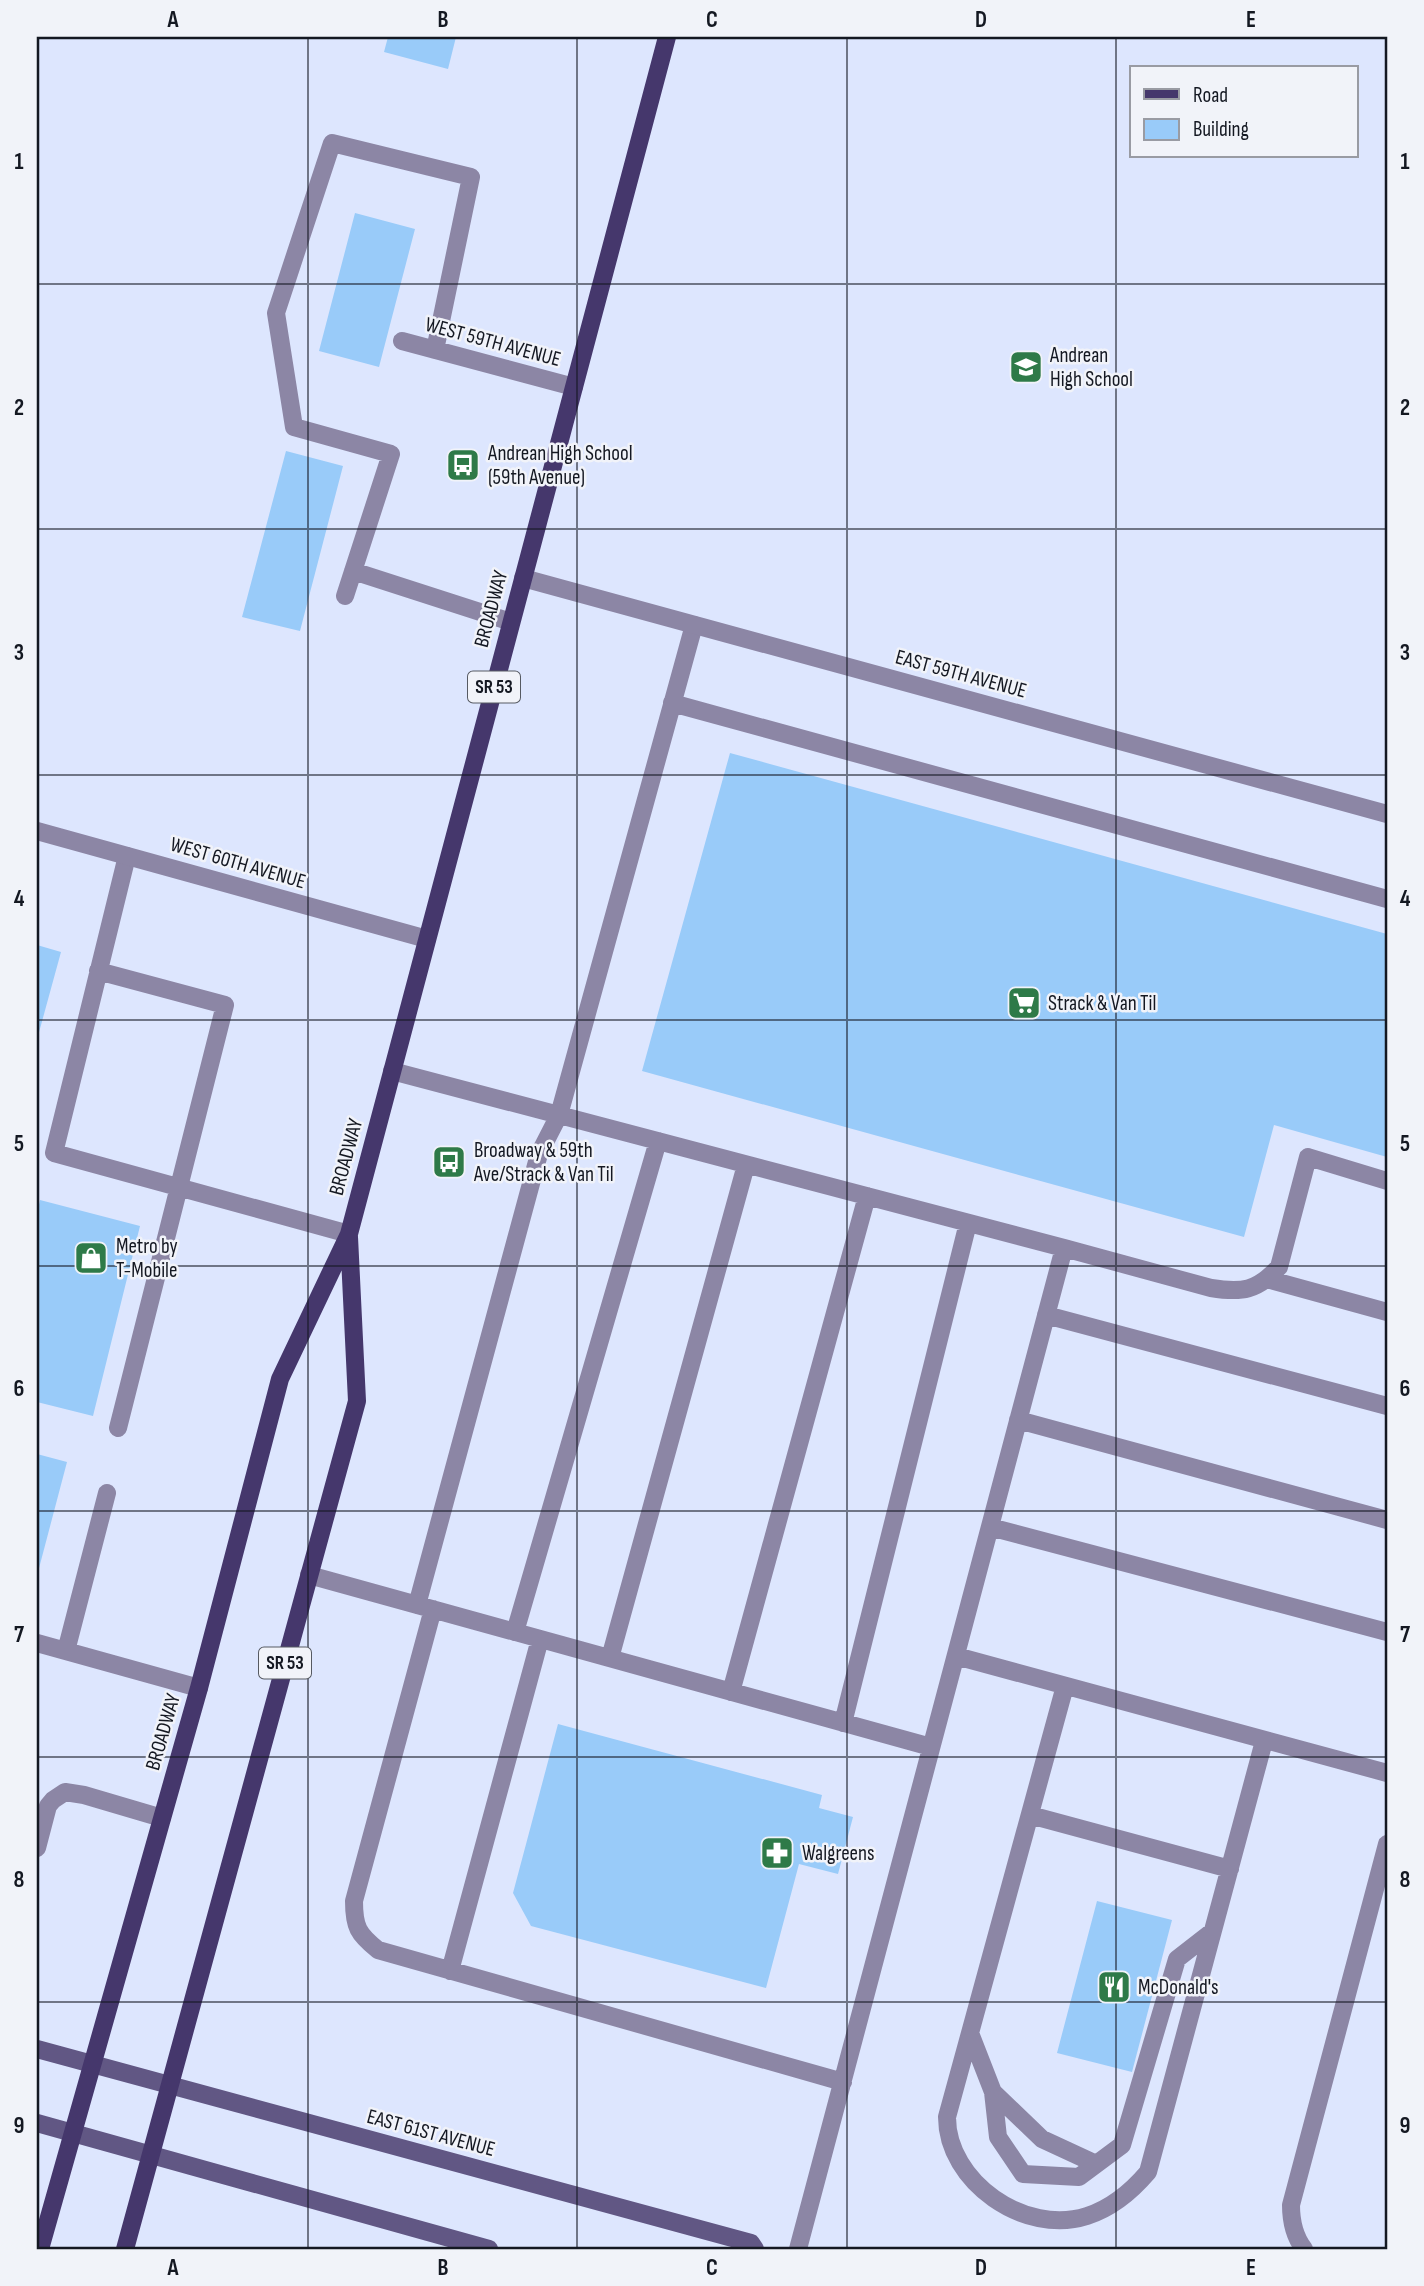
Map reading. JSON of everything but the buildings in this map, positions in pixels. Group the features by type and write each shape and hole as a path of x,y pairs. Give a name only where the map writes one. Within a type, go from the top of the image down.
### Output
{"main road":[{"name":"BROADWAY","path":"40,2249 199,1688 280,1379 349,1234 667,37"},
{"name":"BROADWAY","path":"125,2249 357,1401 349,1234"},
{"name":"EAST 61ST AVENUE","path":"37,2049 751,2243 755,2249"},
{"path":"37,2123 149,2154 438,2242 489,2249"}],"street":[{"path":"345,596 391,454 294,427 276,313 332,143 471,177 435,350"},
{"name":"WEST 59TH AVENUE","path":"402,341 574,387"},
{"path":"353,571 511,622"},
{"name":"EAST 59TH AVENUE","path":"523,578 1387,814"},
{"path":"694,625 559,1115 539,1154 425,1607 354,1901 354,1918 357,1929 378,1950 843,2082"},
{"path":"672,703 1387,899"},
{"name":"WEST 60TH AVENUE","path":"37,831 427,939"},
{"path":"127,856 54,1153 349,1234"},
{"path":"98,971 225,1005 118,1428"},
{"path":"392,1071 1233,1292 1252,1288 1267,1279 1279,1267 1308,1157 1387,1181"},
{"path":"515,1632 658,1141"},
{"path":"610,1658 746,1165"},
{"path":"731,1692 867,1196"},
{"path":"843,1723 968,1223"},
{"path":"798,2249 1065,1248"},
{"path":"1267,1279 1387,1312"},
{"path":"1046,1315 1387,1406"},
{"path":"1018,1420 1387,1520"},
{"path":"66,1651 107,1493"},
{"path":"990,1527 1387,1632"},
{"path":"309,1575 931,1747"},
{"path":"450,1971 540,1639"},
{"path":"37,1643 199,1688"},
{"path":"956,1656 1387,1773"},
{"path":"1065,1686 947,2117 947,2135 963,2167 989,2195 1022,2213 1067,2220 1087,2216 1121,2199 1148,2172 1264,1741"},
{"path":"37,1848 48,1806 65,1792 162,1818"},
{"path":"1030,1815 1230,1869"},
{"path":"1304,2249 1291,2221 1291,2205 1387,1844"},
{"path":"970,2033 993,2092 998,2137 1023,2174 1079,2177 1122,2145 1177,1959 1213,1931"},
{"path":"993,2092 1042,2139 1096,2164"}],"place":[{"name":"Andrean High School","path":"1026,367"},
{"name":"Andrean High School (59th Avenue)","path":"463,465"},
{"name":"Strack & Van Til","path":"1024,1003"},
{"name":"Broadway & 59th Ave/Strack & Van Til","path":"449,1162"},
{"name":"Metro by T-Mobile","path":"91,1258"},
{"name":"Walgreens","path":"777,1853"},
{"name":"McDonald's","path":"1114,1987"}]}
